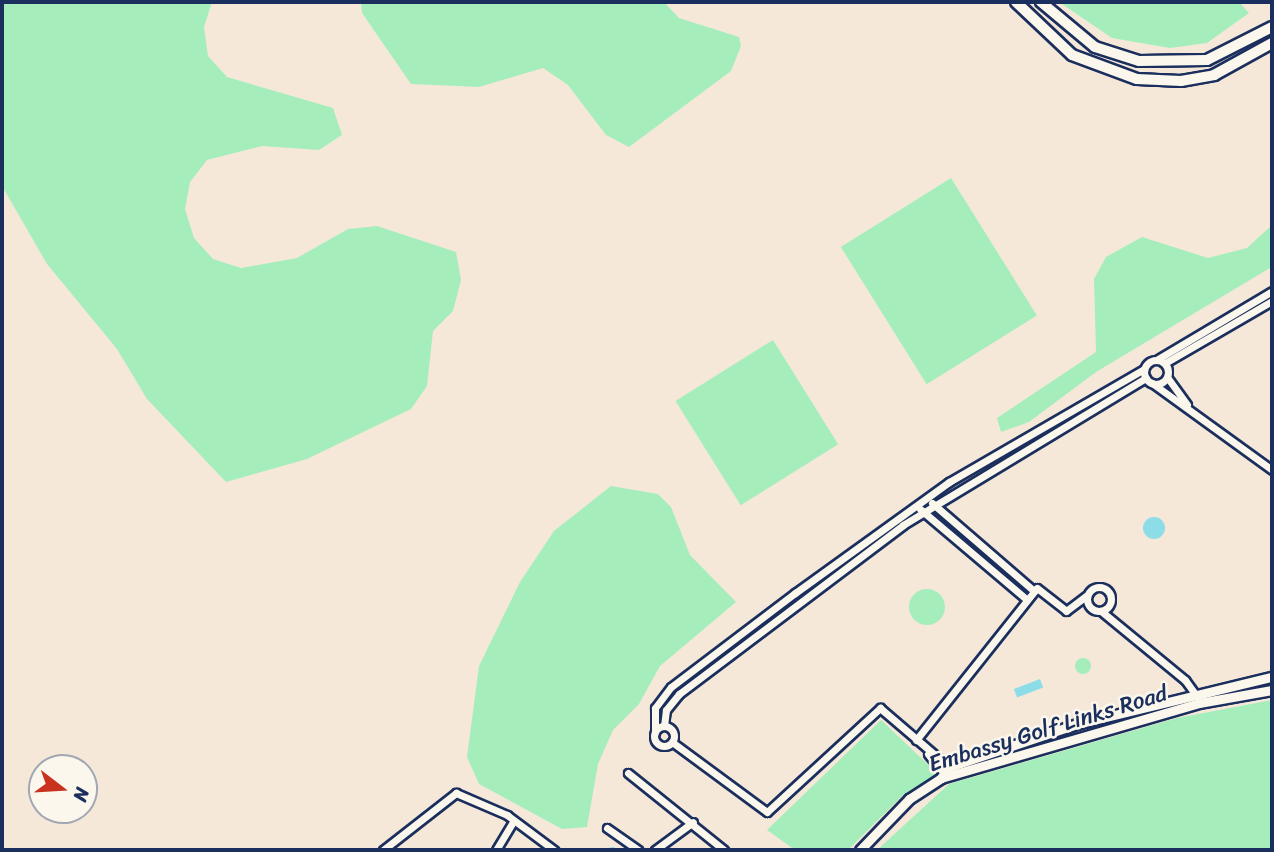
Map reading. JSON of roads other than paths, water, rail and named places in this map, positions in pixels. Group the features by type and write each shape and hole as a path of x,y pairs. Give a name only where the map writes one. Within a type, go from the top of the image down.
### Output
{"main road":[{"path":"1016,2 1072,55 1137,79 1214,75 1272,43"},
{"path":"1041,2 1095,47 1139,61 1207,60 1272,27"}],"street":[{"path":"1161,361 1272,291"},
{"path":"656,732 664,726 666,710 679,694 920,508 927,497 1144,369 1272,301"},
{"path":"1161,361 1167,377 1192,411"},
{"path":"1144,369 1149,381 1272,470"},
{"path":"1167,377 1149,381 933,504 920,508 671,687 655,708 656,732 660,745 672,743 770,813 880,708 914,737 947,774 1087,722 1196,691 1272,677"},
{"path":"927,497 1034,591"},
{"path":"920,508 1026,599"},
{"path":"914,737 1034,591 1039,588 1066,611 1095,587 1108,591 1109,606 1101,611"},
{"path":"1087,595 1088,605 1101,611 1196,691 1199,703"},
{"name":"Embassy Golf Links Road","path":"860,850 909,799 947,774 1199,703 1272,690"},
{"path":"1087,722 1091,734"},
{"path":"664,726 673,730 672,743"},
{"path":"628,773 693,822 724,850"},
{"path":"383,850 450,794 513,821 554,850"},
{"path":"496,850 513,821"},
{"path":"655,850 693,822"},
{"path":"607,828 638,850"}],"water":[{"path":"1154,517 1162,520 1165,528 1162,536 1154,539 1146,536 1143,528 1146,520"},
{"path":"1040,679 1043,687 1017,697 1014,689"}],"waterway":[{"path":"602,850 613,848"}]}
